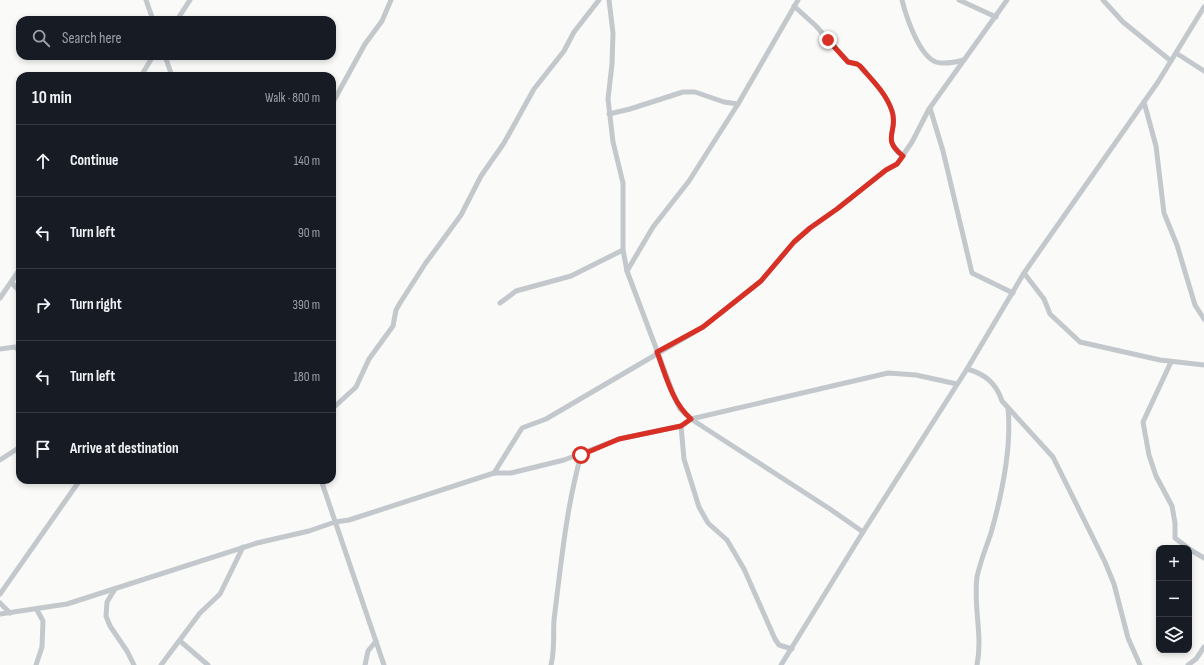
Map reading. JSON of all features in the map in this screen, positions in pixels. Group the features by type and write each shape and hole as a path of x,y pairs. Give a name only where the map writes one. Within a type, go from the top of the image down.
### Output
{"street":[{"path":"146,0 152,16"},
{"path":"180,16 190,0"},
{"path":"336,97 365,44 382,21 391,0"},
{"path":"336,405 356,387 369,359 394,326 396,310 424,264 461,215 481,176 504,143 534,89 564,51 574,32 599,0"},
{"path":"609,0 612,33 612,64 608,99 613,142 623,183 623,250 627,271 676,401 680,409 691,419 830,509 862,532"},
{"path":"627,271 653,227 689,181 738,104 798,0"},
{"path":"902,0 908,24 930,57 938,63 964,60"},
{"path":"959,0 996,17"},
{"path":"494,473 522,428 546,419 657,352 703,327 761,281 794,242 810,228 837,209 886,170 897,164 930,108 1007,0"},
{"path":"1103,0 1123,22 1171,61"},
{"path":"794,6 816,26 848,62 860,66 886,97 893,113 894,123 891,138 892,143 894,148 903,156"},
{"path":"781,665 862,532 967,369 1024,273 1144,102 1204,7"},
{"path":"1176,53 1204,71"},
{"path":"143,72 151,60"},
{"path":"166,60 171,72"},
{"path":"609,114 683,92 695,92 724,102 738,104"},
{"path":"1144,102 1156,146 1164,213 1177,245 1195,305 1204,319"},
{"path":"930,108 943,150 972,273 1012,293"},
{"path":"500,303 516,291 571,276 623,250"},
{"path":"1024,273 1044,299 1050,314 1080,342 1171,362 1204,365"},
{"path":"0,298 16,276"},
{"path":"12,283 16,288"},
{"path":"0,349 16,348"},
{"path":"1171,362 1143,422 1149,455 1156,476 1172,506 1175,523 1174,538 1184,545"},
{"path":"967,369 980,372 991,381 999,392 1002,401 1053,457 1105,562 1114,584 1128,638 1140,665"},
{"path":"0,614 37,610 67,604 243,547 309,531 335,522 349,520 494,473 510,472 581,455 619,439 681,426 691,419 888,373 916,375 957,384"},
{"path":"977,665 979,656 980,630 976,590 977,576 1000,498 1009,442 1008,408"},
{"path":"681,426 687,473 703,517 727,540 744,569 779,645 792,649"},
{"path":"0,460 16,450"},
{"path":"551,665 555,645 554,622 564,535 574,479 581,455"},
{"path":"0,594 77,484"},
{"path":"322,484 384,665"},
{"path":"161,665 200,613 220,594 243,547"},
{"path":"1192,550 1204,558"},
{"path":"114,589 107,602 106,616 110,626 127,651 134,665"},
{"path":"0,604 10,613"},
{"path":"36,665 42,647 43,624 42,618 37,610"},
{"path":"180,641 208,665"},
{"path":"365,665 368,651 376,641"},
{"path":"1188,665 1196,659 1204,647"},
{"path":"973,665 979,656"}],"route":[{"path":"581,455 619,439 681,426 691,419 680,409 657,352 703,327 761,281 794,242 886,170 897,164 903,156 894,148 891,138 894,123 893,113 886,97 860,66 848,62 828,40"}]}
